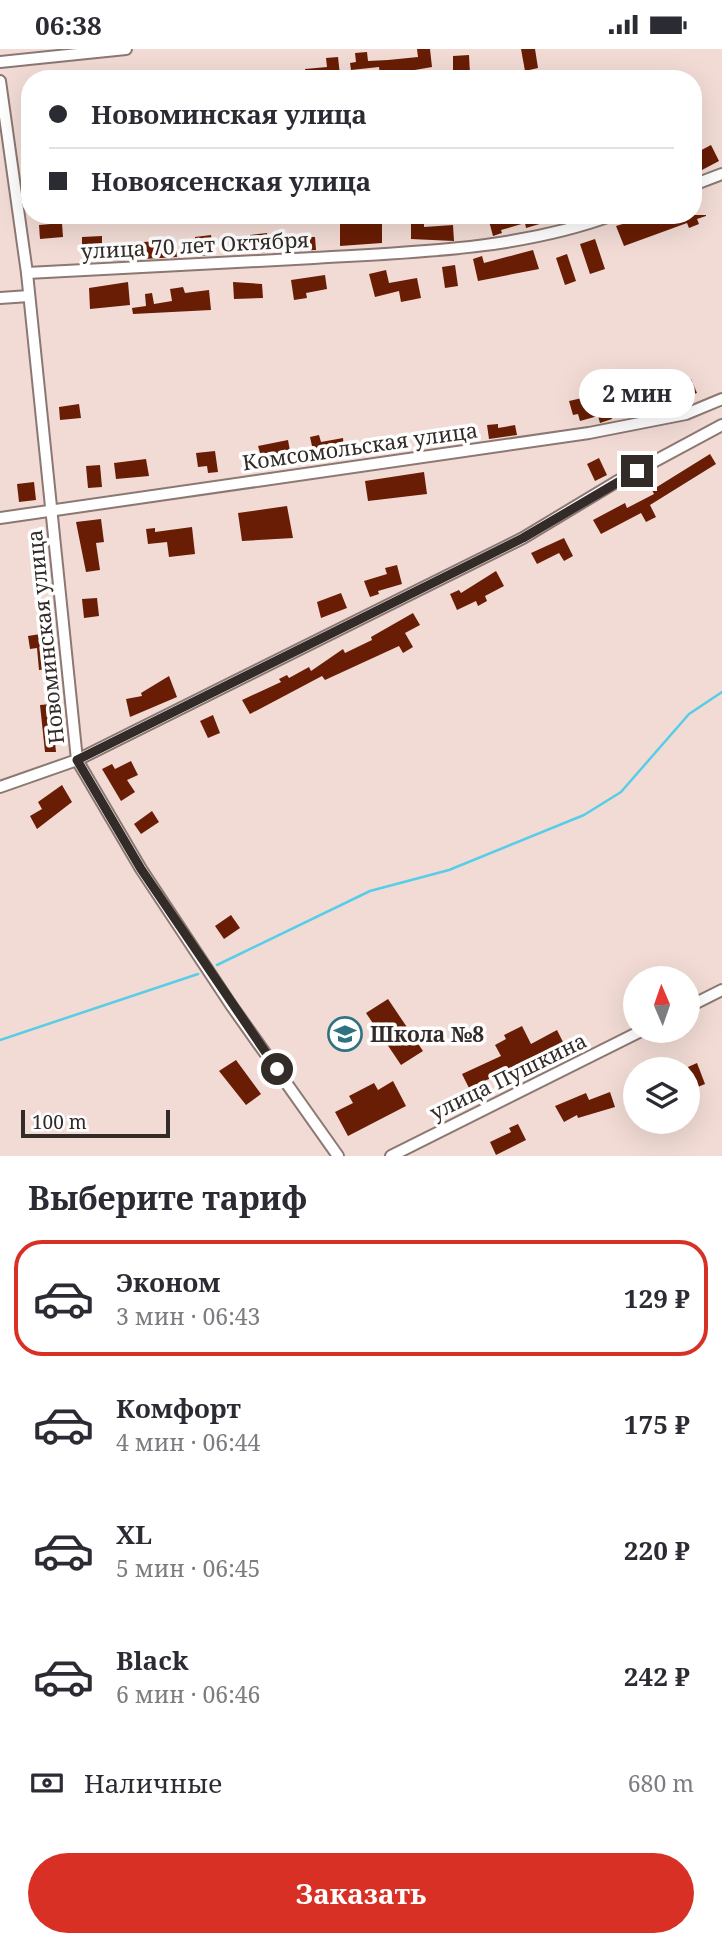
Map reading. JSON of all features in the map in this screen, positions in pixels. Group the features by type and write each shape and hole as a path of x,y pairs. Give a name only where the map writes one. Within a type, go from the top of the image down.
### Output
{"street":[{"path":"0,62 127,49"},
{"name":"Новоминская улица","path":"0,81 27,273 77,760 156,891 231,1005 338,1156"},
{"path":"702,182 722,174"},
{"name":"улица 70 лет Октября","path":"27,273 431,250 528,240 589,224"},
{"path":"0,298 29,296"},
{"name":"Комсомольская улица","path":"0,518 589,433 685,414 722,398"},
{"path":"0,787 77,760 523,538 616,482 722,425"},
{"path":"700,1001 722,990"},
{"name":"улица Пушкина","path":"391,1156 623,1040"}],"building":[{"path":"417,49 430,49 432,67 415,70 379,70 379,67 351,70 350,63 356,62 355,53 367,52 368,61 418,57"},
{"path":"521,49 535,49 538,68 525,70"},
{"path":"469,55 470,70 453,70 453,56"},
{"path":"338,57 339,70 305,70 327,67 326,58"},
{"path":"711,145 719,161 702,170 702,150"},
{"path":"62,224 63,237 40,239 39,225"},
{"path":"340,224 382,224 382,243 340,246"},
{"path":"411,224 424,224 424,227 453,225 454,241 411,239"},
{"path":"490,224 522,224 501,230 502,233 493,236"},
{"path":"623,224 684,224 624,246 616,226"},
{"path":"267,233 270,252 252,253 250,235"},
{"path":"211,235 213,255 197,256 195,237"},
{"path":"102,236 102,250 82,252 82,237"},
{"path":"287,237 315,237 316,250 288,251"},
{"path":"595,239 605,269 590,274 580,244"},
{"path":"175,240 177,257 111,261 111,244"},
{"path":"533,250 539,269 478,281 473,259 482,256 484,263"},
{"path":"567,254 576,281 565,285 556,258"},
{"path":"455,265 458,286 445,288 442,267"},
{"path":"386,270 389,283 417,278 421,298 401,302 399,291 375,297 369,274"},
{"path":"325,275 327,289 306,293 307,298 294,300 291,280"},
{"path":"128,282 130,305 90,309 89,288"},
{"path":"233,282 262,284 263,298 234,299"},
{"path":"183,287 185,293 209,290 211,310 133,314 132,308 146,306 145,294 152,293 154,304 172,301 170,289"},
{"path":"691,379 697,393 658,407 652,391"},
{"path":"582,398 585,407 606,401 612,419 600,423 598,416 580,421 578,414 573,415 569,401"},
{"path":"79,404 81,418 60,420 59,407"},
{"path":"498,424 498,428 515,425 517,435 489,439 487,425"},
{"path":"319,435 321,442 343,438 344,450 314,455 310,437"},
{"path":"288,440 292,462 283,464 282,458 263,463 258,446"},
{"path":"215,451 218,472 208,473 207,466 198,467 196,453"},
{"path":"710,454 716,464 650,505 656,517 646,522 641,513 601,534 593,520 625,503 627,508 654,494 652,490"},
{"path":"599,458 607,475 595,481 587,464"},
{"path":"146,459 149,476 116,479 114,463"},
{"path":"100,465 102,487 88,488 86,466"},
{"path":"424,472 427,494 368,501 365,481"},
{"path":"34,482 36,500 19,502 17,484"},
{"path":"287,506 293,538 242,541 238,513"},
{"path":"101,519 104,542 96,543 100,570 86,572 76,522"},
{"path":"192,527 195,554 169,557 167,542 148,544 146,529 155,528 155,532"},
{"path":"564,538 573,556 564,561 559,553 537,564 531,553"},
{"path":"397,565 402,584 378,591 379,594 370,597 364,581 387,574 385,568"},
{"path":"496,571 504,586 485,596 487,601 478,606 476,601 457,610 450,594 459,590 461,593"},
{"path":"341,593 347,608 321,618 317,602"},
{"path":"97,598 99,616 84,618 82,599"},
{"path":"413,613 420,625 405,633 413,647 403,653 399,646 325,680 322,676 250,714 242,700 281,682 279,679 287,675 289,678 309,667 311,671 343,649 345,653 372,640 371,637"},
{"path":"53,632 54,669 39,670 37,648 30,649 28,636"},
{"path":"169,676 177,697 130,717 126,699 142,696 141,693"},
{"path":"51,704 56,752 45,752 40,705"},
{"path":"213,715 220,733 208,738 200,721"},
{"path":"131,761 138,775 127,780 135,792 121,801 102,769 112,764 115,769"},
{"path":"62,785 72,802 37,829 30,816 42,809 38,802"},
{"path":"152,811 159,822 141,834 134,824"},
{"path":"231,915 240,928 224,939 215,926"},
{"path":"388,999 423,1051 401,1065 366,1013"},
{"path":"522,1026 531,1044 557,1030 565,1046 541,1059 540,1056 469,1088 462,1074 501,1056 495,1045 506,1039 504,1035"},
{"path":"236,1060 261,1094 246,1105 219,1071"},
{"path":"700,1071 705,1084 700,1086"},
{"path":"393,1081 406,1106 348,1136 335,1112 353,1103 349,1096 374,1083 378,1090"},
{"path":"610,1092 615,1107 578,1118 577,1115 564,1122 555,1106 586,1093 589,1100"},
{"path":"518,1124 526,1140 496,1155 490,1142 511,1132 509,1128"}],"waterway":[{"path":"217,965 370,891 449,870 584,815 621,792 689,714 722,692"},
{"path":"0,1040 198,974"}],"place":[{"name":"Школа №8","path":"345,1034"}],"route":[{"path":"277,1069 141,869 77,760 523,538 637,471"}]}
